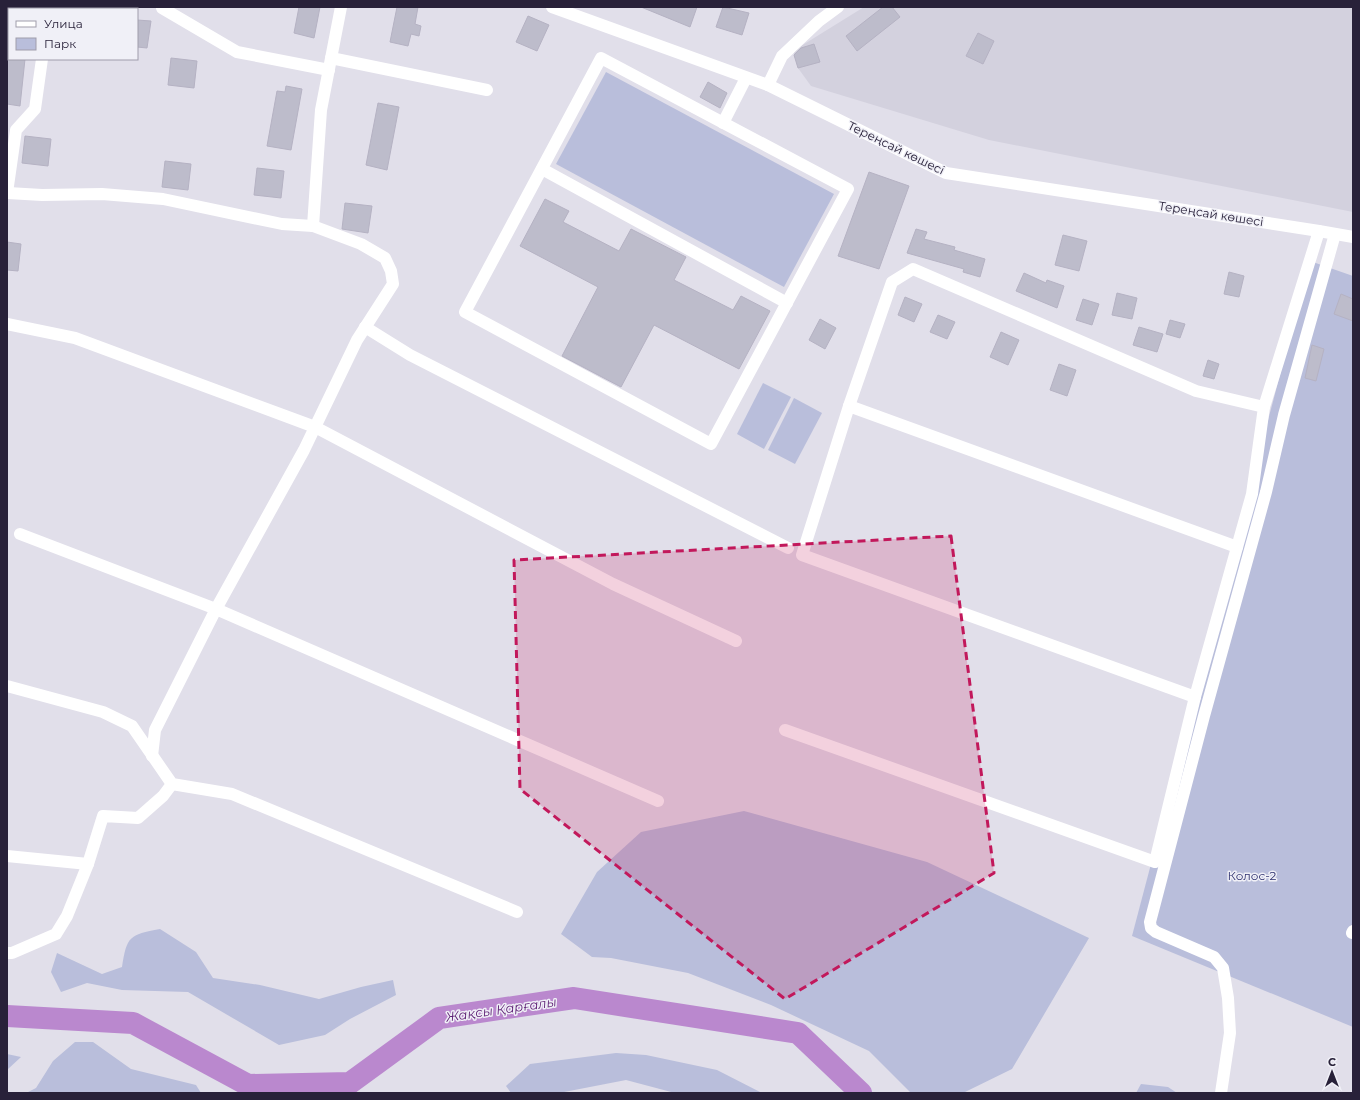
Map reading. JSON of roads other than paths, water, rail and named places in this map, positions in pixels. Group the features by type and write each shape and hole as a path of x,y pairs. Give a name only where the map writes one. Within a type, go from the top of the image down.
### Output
{"street":[{"path":"313,226 321,110 341,7"},
{"name":"Тереңсай көшесі","path":"552,7 768,85 946,173 1319,231 1353,238"},
{"path":"768,85 782,56 819,22 838,7"},
{"path":"162,8 236,52 329,70"},
{"path":"331,58 487,90"},
{"path":"601,58 723,123 848,189 711,444 465,312 601,58"},
{"path":"42,60 35,109 16,130 7,193 42,195 102,194 162,199 282,224 313,226 361,244 385,258 391,272 393,284 357,340 304,450 216,609 155,730 152,756"},
{"path":"723,123 746,78"},
{"path":"542,169 787,303"},
{"path":"785,730 1155,862 1196,697 1252,494 1264,407 1319,231"},
{"path":"1221,1093 1230,1033 1228,998 1223,968 1214,957 1156,932 1151,928 1150,922 1204,716 1266,492 1284,416 1335,234"},
{"path":"1196,697 802,555 849,406 892,282 912,269 1196,391 1264,407"},
{"path":"7,324 75,338 315,427 613,584 736,642"},
{"path":"365,327 410,355 788,548"},
{"path":"849,406 1237,547"},
{"path":"20,534 216,609 658,801"},
{"path":"7,686 103,712 132,726 172,784 232,794 517,912"},
{"path":"7,953 12,953 56,934 67,916 88,864 103,816 138,818 163,796 172,784"},
{"path":"7,856 88,864"}],"waterway":[{"name":"Жақсы Қарғалы","path":"7,1016 133,1023 248,1085 350,1083 439,1018 574,998 798,1033 861,1093"}],"park label":[{"name":"Колос-2","path":"1252,876"}]}
